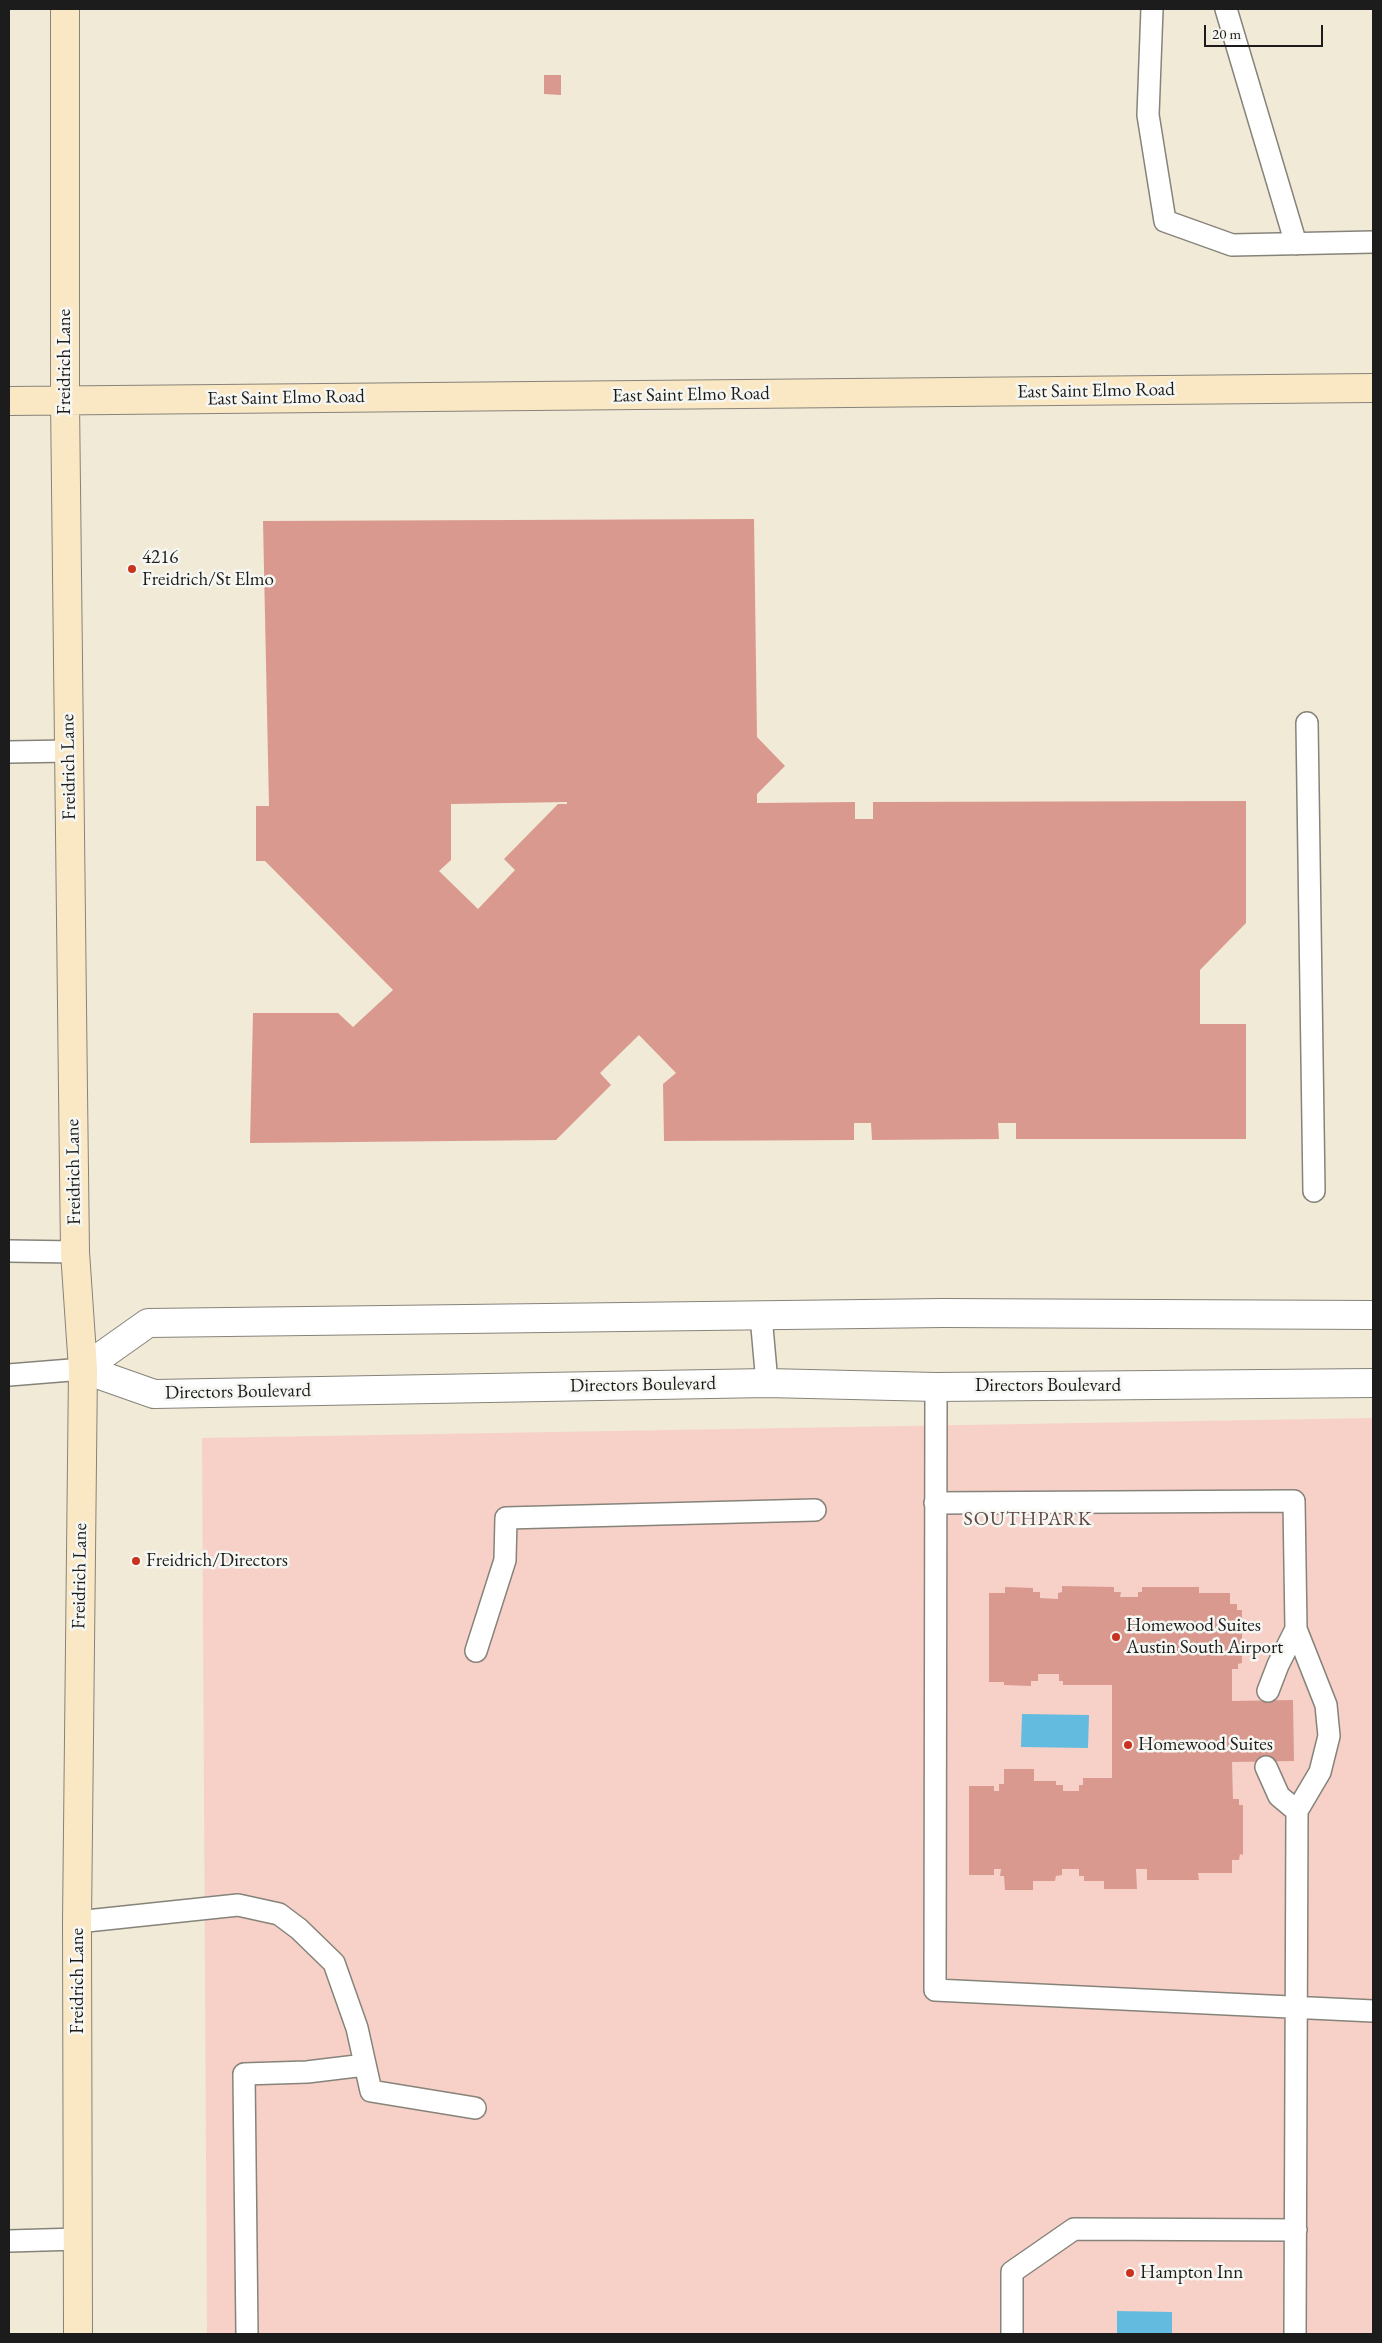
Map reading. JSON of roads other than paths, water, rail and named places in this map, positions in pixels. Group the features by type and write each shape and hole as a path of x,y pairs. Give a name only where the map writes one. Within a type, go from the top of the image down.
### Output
{"street":[{"name":"Freidrich Lane","path":"65,9 65,401 75,1252 83,1369 77,1922 78,2334"},
{"name":"East Saint Elmo Road","path":"9,401 1373,388"},
{"path":"83,1369 148,1322 943,1313 1373,1315"},
{"name":"Directors Boulevard","path":"83,1369 154,1394 767,1383 936,1387 1373,1384"}],"lane":[{"path":"1152,9 1148,116 1165,221 1232,245 1373,242"},
{"path":"1226,9 1296,244"},
{"path":"1307,723 1314,1191"},
{"path":"9,752 69,751"},
{"path":"9,1251 75,1252"},
{"path":"761,1316 767,1383"},
{"path":"9,1375 83,1369"},
{"path":"936,1387 935,1990 1297,2009 1373,2011"},
{"path":"935,1503 1294,1501 1296,1630 1326,1705 1329,1736 1320,1772 1297,1811 1295,2334"},
{"path":"476,1652 505,1560 506,1518 815,1510"},
{"path":"1268,1691 1278,1665 1296,1630"},
{"path":"1266,1767 1279,1796 1297,1811"},
{"path":"77,1922 238,1905 279,1914 299,1929 334,1962 357,2028 371,2091 475,2108"},
{"path":"247,2334 244,2074 307,2072 365,2065"},
{"path":"1012,2334 1012,2272 1074,2229 1296,2230"},
{"path":"9,2242 78,2239"}],"water":[{"path":"1022,1714 1089,1715 1088,1748 1021,1747"},
{"path":"1117,2311 1172,2312 1172,2334 1117,2334"}],"place":[{"name":"4216 Freidrich/St Elmo","path":"132,569"},
{"name":"Freidrich/Directors","path":"136,1561"},
{"name":"Homewood Suites Austin South Airport","path":"1116,1637"},
{"name":"Homewood Suites","path":"1128,1745"},
{"name":"Hampton Inn","path":"1130,2273"}],"district":[{"name":"SOUTHPARK","path":"1028,1520"}]}
